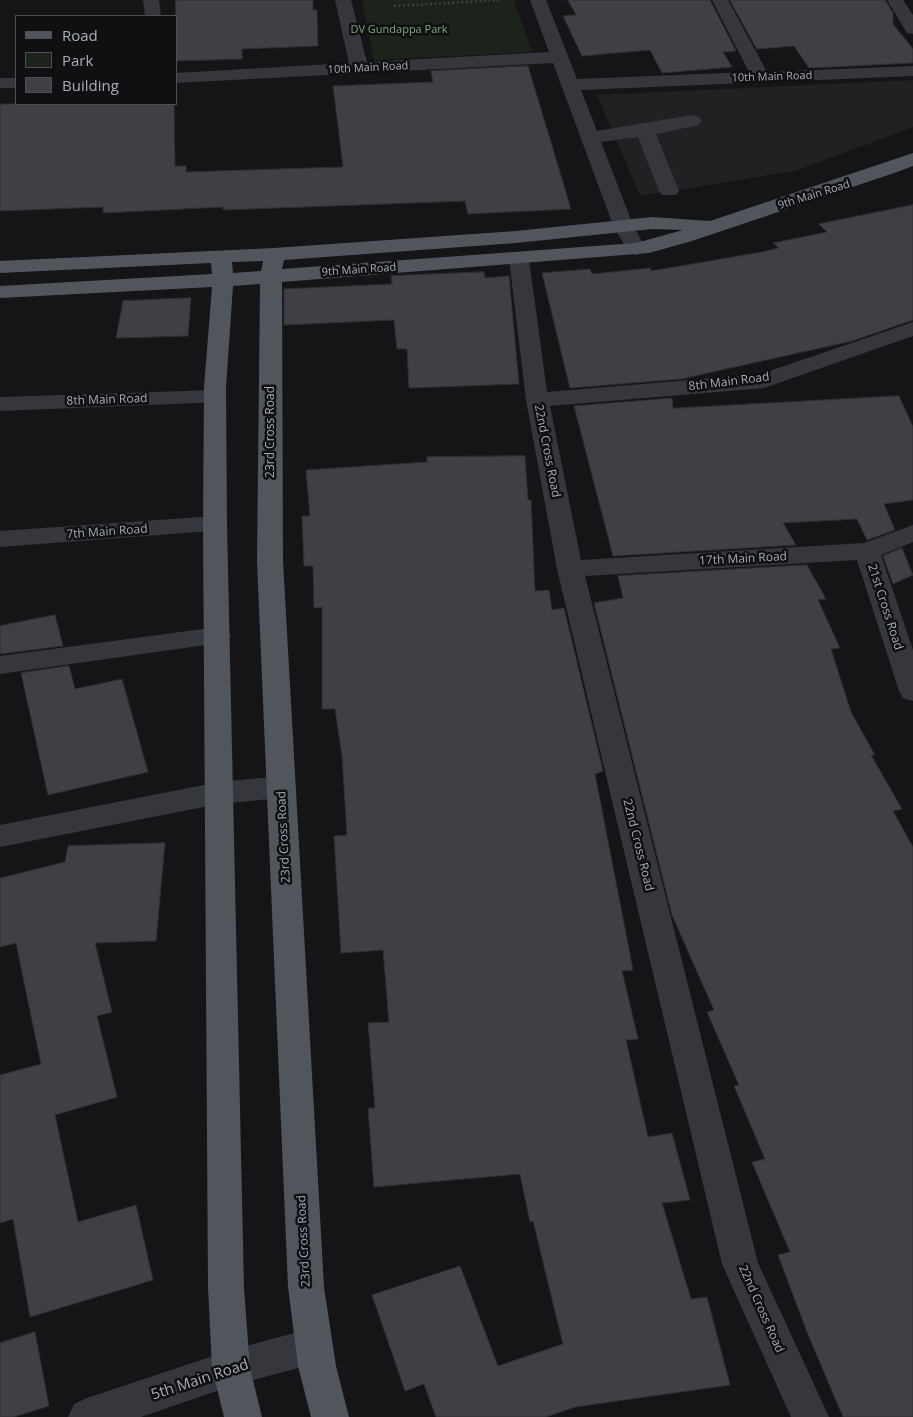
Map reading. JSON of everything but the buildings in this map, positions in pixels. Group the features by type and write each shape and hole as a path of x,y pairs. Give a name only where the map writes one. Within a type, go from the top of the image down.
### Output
{"main road":[{"name":"9th Main Road","path":"272,265 519,259 664,244 714,226 857,181 913,159"},
{"name":"9th Main Road","path":"0,292 272,265 652,222 714,226"},
{"name":"23rd Cross Road","path":"272,265 270,561 306,1287 313,1346 330,1417"},
{"name":"9th Main Road","path":"0,267 222,269"},
{"path":"222,269 215,397 215,524 226,1288 231,1368 243,1417"}],"street":[{"path":"152,0 153,15"},
{"path":"343,0 359,68"},
{"path":"538,0 623,226 636,248"},
{"path":"720,0 761,77"},
{"path":"895,0 913,29"},
{"name":"10th Main Road","path":"178,78 559,57"},
{"name":"10th Main Road","path":"570,85 913,71"},
{"path":"0,83 15,83"},
{"path":"589,138 692,121"},
{"path":"645,130 669,191"},
{"name":"22nd Cross Road","path":"519,259 537,400 570,569 740,1264 810,1417"},
{"name":"8th Main Road","path":"537,400 764,381 913,329"},
{"name":"8th Main Road","path":"0,404 215,397"},
{"name":"7th Main Road","path":"0,539 215,524"},
{"name":"17th Main Road","path":"570,569 867,551 913,533"},
{"name":"21st Cross Road","path":"867,551 913,691"},
{"path":"0,665 218,636"},
{"path":"0,836 219,793 282,787"},
{"name":"5th Main Road","path":"88,1417 231,1368 313,1346"}],"path":[{"path":"394,6 501,0"}],"shaded area":[{"path":"913,80 913,127 795,171 640,196 597,95"}],"green space":[{"name":"DV Gundappa Park","path":"362,0 514,0 532,52 374,60"}]}
